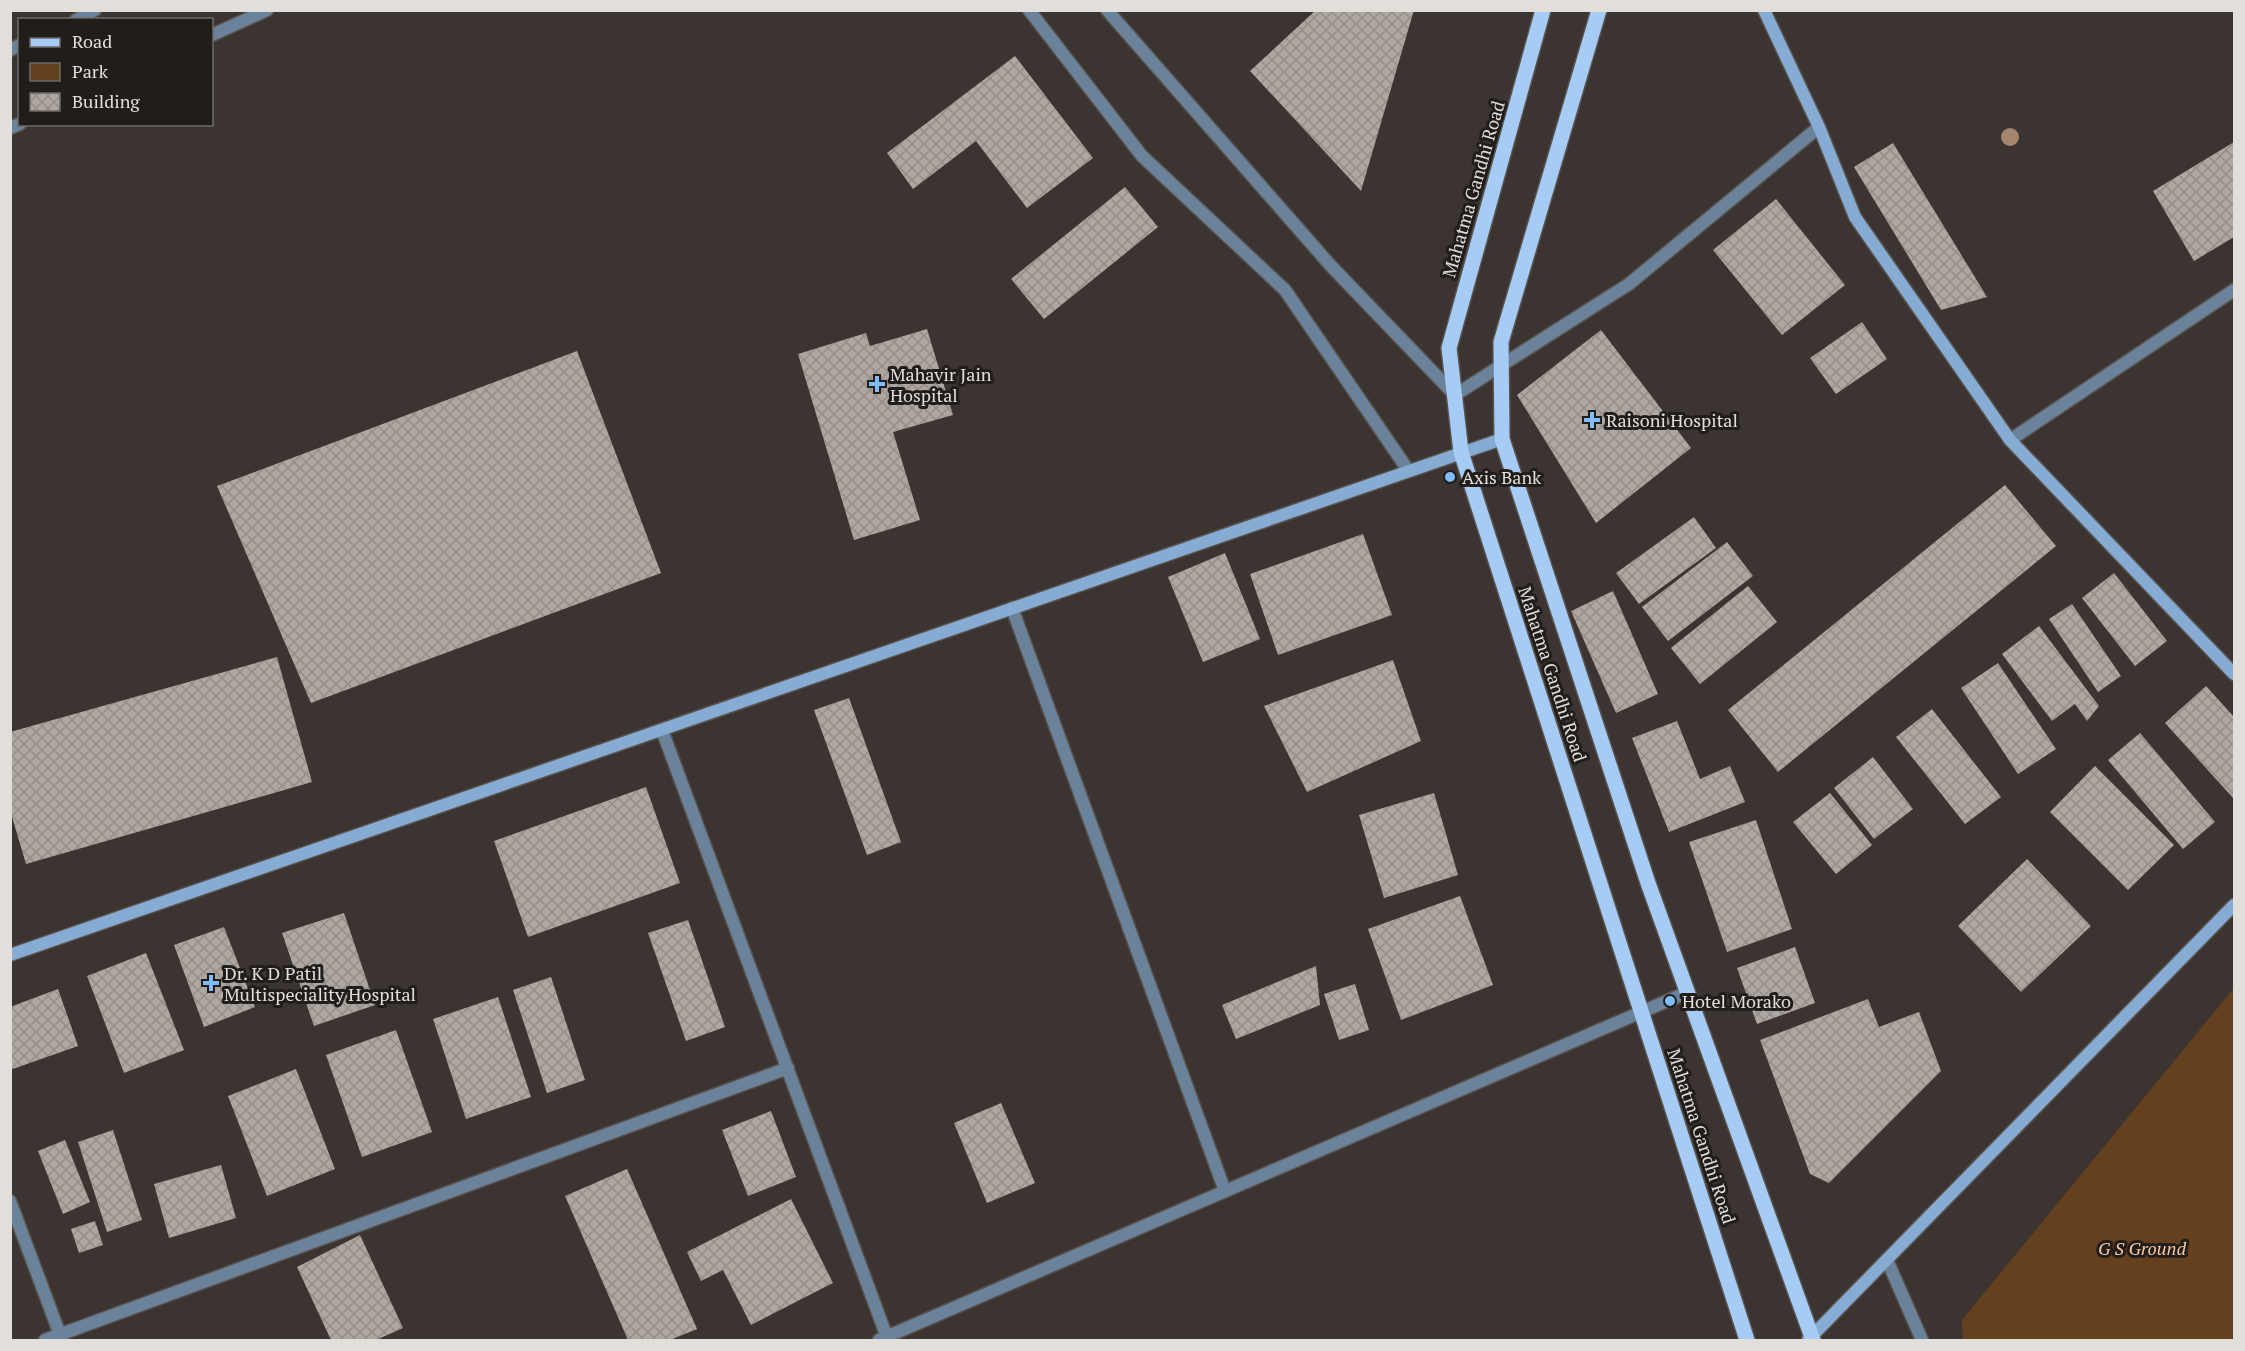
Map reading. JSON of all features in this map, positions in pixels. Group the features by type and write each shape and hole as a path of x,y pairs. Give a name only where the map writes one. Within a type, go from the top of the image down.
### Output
{"main road":[{"name":"Mahatma Gandhi Road","path":"1543,10 1449,348 1461,453 1747,1341"},
{"path":"1599,10 1501,342 1502,439 1648,883 1811,1339 2235,905"},
{"path":"1764,10 1819,127 1855,217 2010,440 2235,674"},
{"path":"10,956 1502,439"}],"street":[{"path":"80,18 95,10"},
{"path":"213,35 267,10"},
{"path":"1029,10 1142,156 1285,290 1408,470"},
{"path":"1107,10 1331,266 1455,395 1629,284 1819,127"},
{"path":"2010,440 2235,290"},
{"path":"1012,608 1225,1191"},
{"path":"662,730 788,1068 885,1339 1641,1010 1688,992"},
{"path":"45,1341 60,1338 788,1068"},
{"path":"10,1201 60,1338"},
{"path":"1887,1260 1922,1341"}],"green space":[{"name":"G S Ground","path":"2234,988 2234,1340 1963,1340 1962,1320"}],"building":[{"path":"1316,10 1414,10 1361,191 1250,71"},
{"path":"1015,56 1093,158 1027,208 976,141 913,189 887,153"},
{"path":"2234,142 2234,237 2194,261 2153,191"},
{"path":"1893,143 1987,297 1941,310 1854,167"},
{"path":"1125,187 1158,227 1044,319 1011,279"},
{"path":"1776,199 1845,285 1782,335 1713,250"},
{"path":"1862,322 1887,359 1836,394 1810,358"},
{"path":"927,329 953,415 893,432 920,520 854,540 798,354 866,333 870,346"},
{"path":"1601,330 1691,448 1596,523 1517,395"},
{"path":"577,351 661,573 311,703 217,486"},
{"path":"2005,485 2056,546 1778,772 1728,710"},
{"path":"1694,517 1716,548 1639,604 1616,573"},
{"path":"1363,534 1392,615 1278,655 1250,574"},
{"path":"1727,542 1753,576 1668,641 1642,607"},
{"path":"1225,553 1260,639 1203,662 1168,577"},
{"path":"2114,573 2167,641 2135,666 2082,598"},
{"path":"1748,586 1777,622 1700,684 1671,648"},
{"path":"1613,591 1658,694 1616,713 1571,611"},
{"path":"2072,604 2121,676 2098,692 2049,619"},
{"path":"2039,626 2099,706 2087,721 2075,704 2052,721 2002,654"},
{"path":"277,657 312,782 26,864 10,810 10,732"},
{"path":"1393,660 1421,741 1307,792 1264,706"},
{"path":"1998,663 2056,749 2018,774 1961,688"},
{"path":"2206,686 2234,717 2234,799 2165,723"},
{"path":"849,698 901,842 867,855 814,710"},
{"path":"1932,709 2001,797 1965,824 1896,737"},
{"path":"1677,721 1700,779 1730,766 1745,802 1669,832 1632,738"},
{"path":"2140,733 2215,822 2183,849 2108,760"},
{"path":"1873,757 1913,809 1874,839 1834,788"},
{"path":"2095,766 2174,845 2128,890 2050,812"},
{"path":"646,787 680,883 528,937 494,841"},
{"path":"1434,793 1458,875 1384,898 1359,815"},
{"path":"1830,793 1872,845 1836,874 1793,822"},
{"path":"1756,820 1792,929 1727,952 1689,842"},
{"path":"2027,859 2091,926 2021,992 1958,926"},
{"path":"1460,896 1493,985 1401,1020 1368,929"},
{"path":"344,913 375,1005 314,1026 282,933"},
{"path":"688,920 725,1027 686,1041 648,933"},
{"path":"224,927 255,1007 204,1027 174,945"},
{"path":"1795,947 1815,1003 1757,1024 1737,968"},
{"path":"146,953 184,1050 124,1073 87,976"},
{"path":"1316,966 1320,1005 1236,1039 1222,1005"},
{"path":"551,977 585,1080 547,1093 513,990"},
{"path":"1355,984 1369,1030 1339,1040 1324,994"},
{"path":"58,989 78,1046 10,1070 10,1007"},
{"path":"498,997 531,1097 466,1119 433,1019"},
{"path":"1868,999 1879,1027 1919,1012 1941,1071 1829,1183 1810,1174 1760,1040"},
{"path":"396,1030 432,1132 362,1157 326,1055"},
{"path":"296,1069 335,1169 267,1196 228,1096"},
{"path":"1001,1103 1035,1183 987,1203 954,1123"},
{"path":"771,1111 796,1177 748,1196 722,1130"},
{"path":"113,1130 142,1220 107,1232 78,1142"},
{"path":"65,1140 90,1202 63,1214 38,1151"},
{"path":"221,1165 236,1218 169,1238 154,1184"},
{"path":"627,1169 697,1329 670,1340 628,1340 565,1196"},
{"path":"791,1199 833,1283 751,1325 723,1270 701,1281 687,1252"},
{"path":"95,1221 103,1245 79,1253 71,1229"},
{"path":"360,1235 403,1328 376,1340 331,1340 297,1267"}],"place":[{"name":"Mahavir Jain Hospital","path":"877,384"},
{"name":"Raisoni Hospital","path":"1592,420"},
{"name":"Axis Bank","path":"1450,477"},
{"name":"Dr. K D Patil Multispeciality Hospital","path":"211,983"},
{"name":"Hotel Morako","path":"1670,1001"}]}
